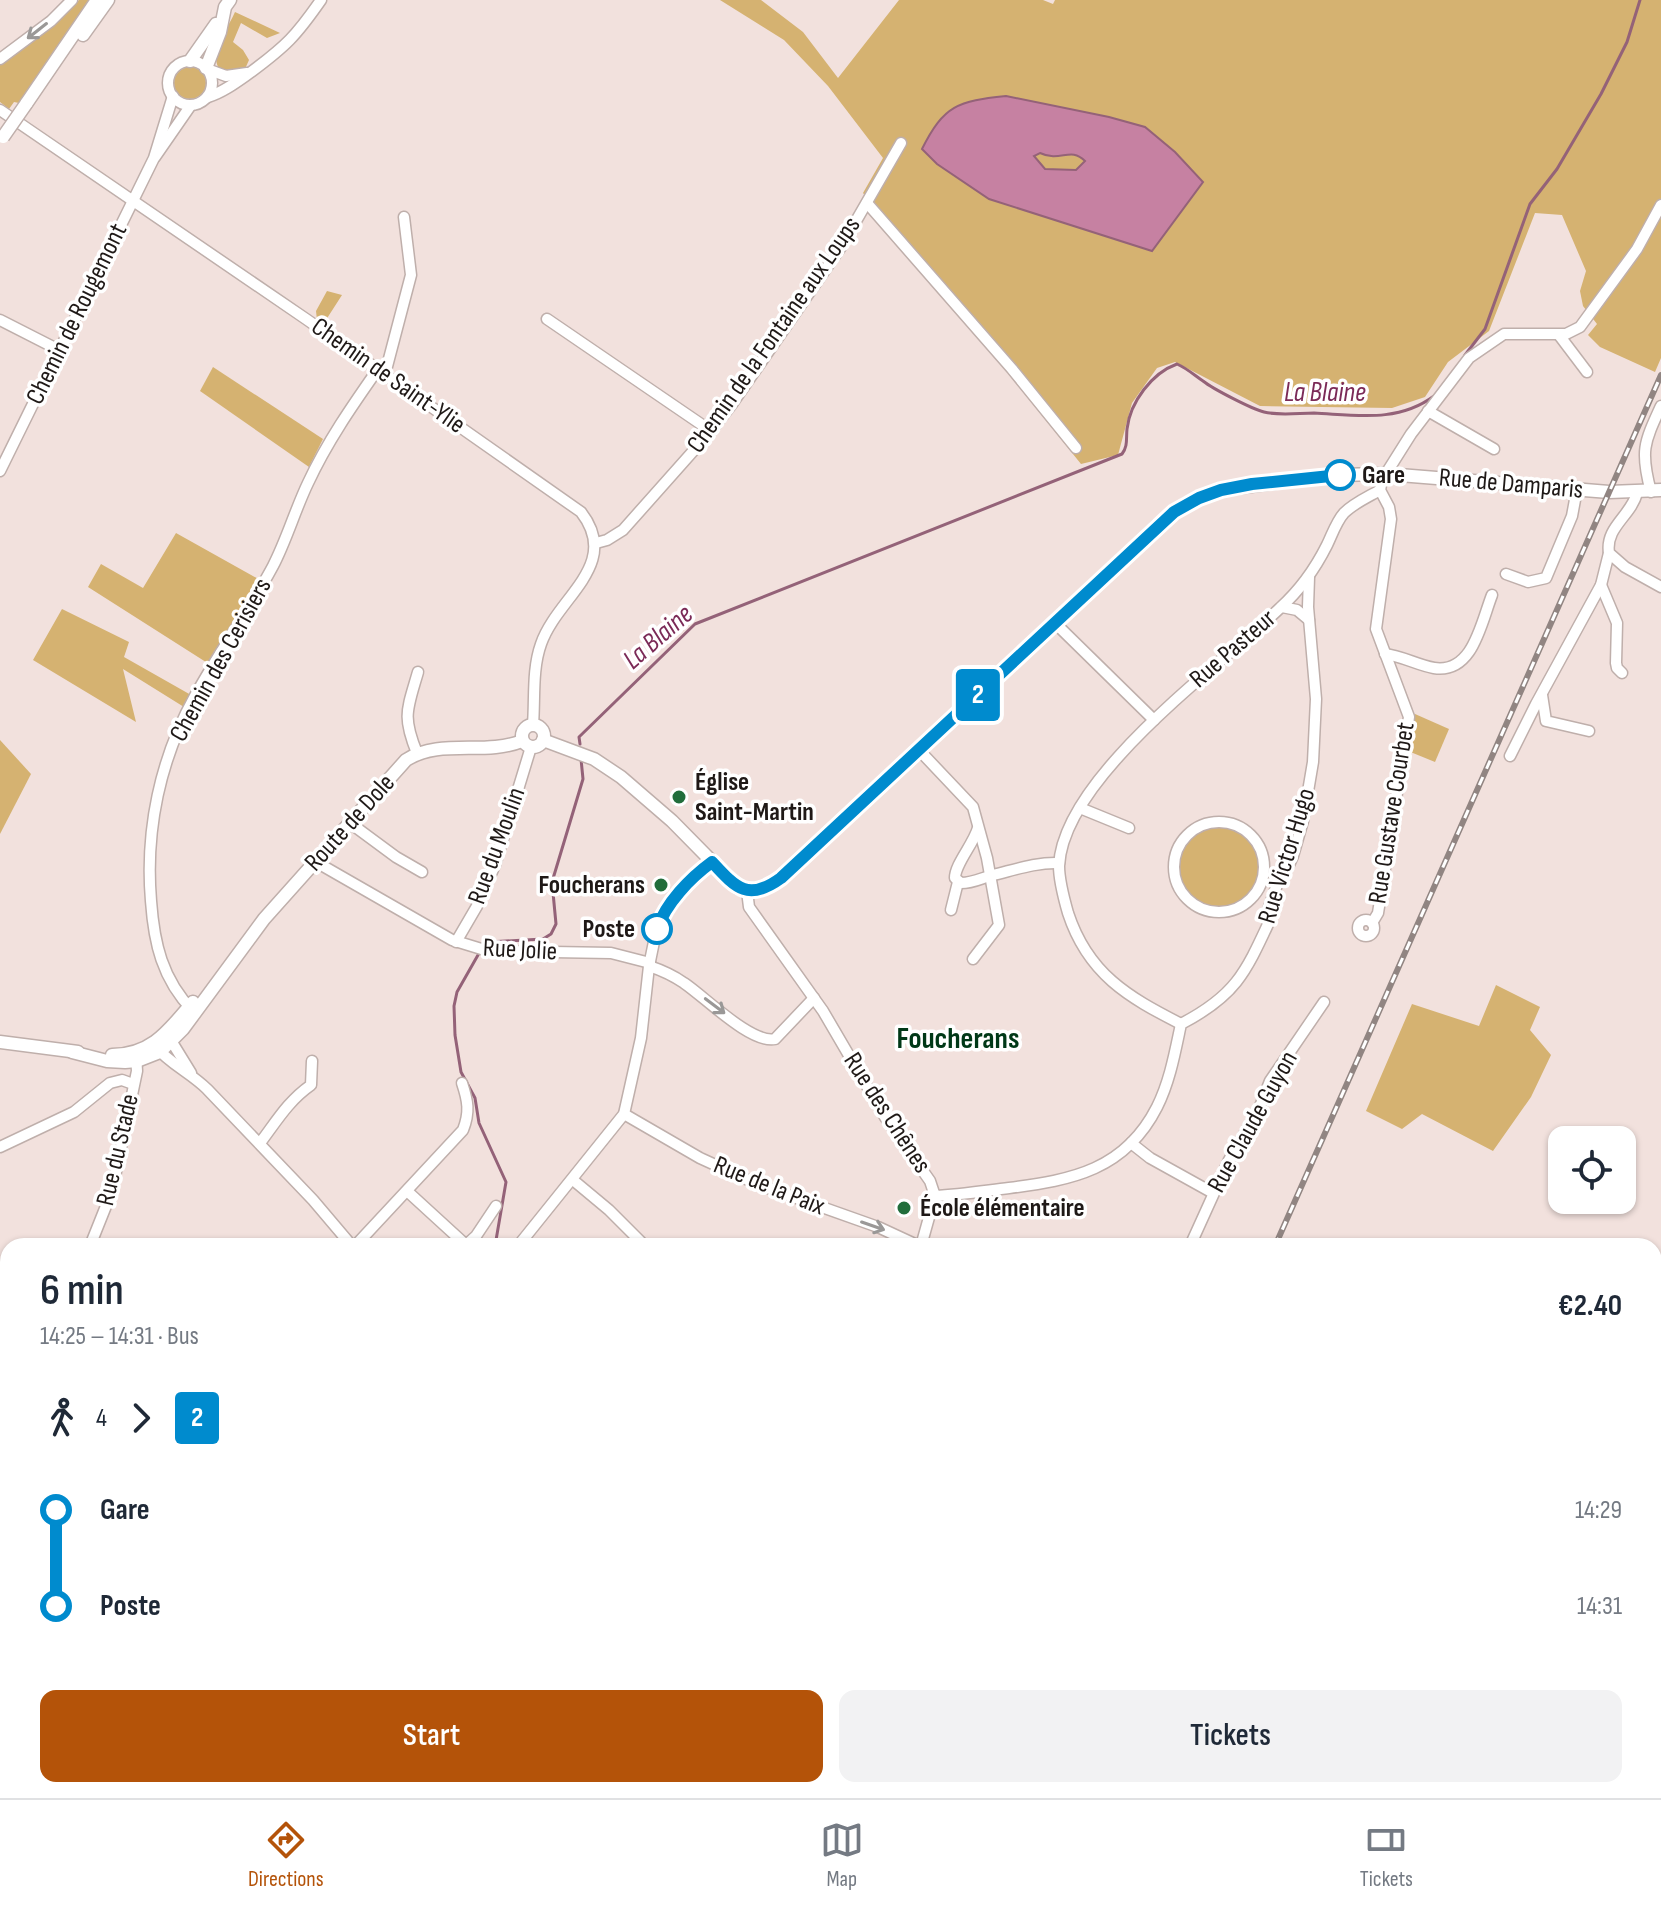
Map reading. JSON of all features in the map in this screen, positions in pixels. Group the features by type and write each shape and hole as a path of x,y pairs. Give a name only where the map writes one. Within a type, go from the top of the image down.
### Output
{"main road":[{"path":"2,140 97,0"},
{"path":"37,88 46,83 108,0"},
{"path":"190,61 225,6"},
{"path":"206,68 220,32 225,6"},
{"name":"Rue de Damparis","path":"747,891 760,890 781,878 1157,526 1199,498 1252,484 1332,475 1387,474 1577,489 1650,491"},
{"path":"533,725 541,729 543,740 537,747 526,744 523,730 533,725"},
{"path":"543,740 594,759 621,777 672,821 730,882 747,891"},
{"name":"Route de Dole","path":"0,1042 136,1057 157,1048 170,1037 264,919 406,760 417,753 440,748 497,748 526,744"}],"street":[{"path":"0,59 51,21 72,0"},
{"path":"249,73 231,76 190,61 178,65 170,74 168,85 173,96 183,104 191,105 228,88 249,73 292,41 321,0"},
{"path":"206,68 212,83 208,97"},
{"path":"154,158 173,96"},
{"path":"154,158 191,105"},
{"name":"Chemin de Saint-Ylie","path":"0,110 571,503 589,523 596,543"},
{"name":"Chemin de la Fontaine aux Loups","path":"596,543 623,530 711,431 825,271 901,143"},
{"name":"Chemin de Rougemont","path":"0,471 154,158"},
{"path":"867,203 1012,369 1076,448"},
{"path":"1380,490 1382,480 1428,411 1469,358 1504,334 1559,335 1580,327 1637,249 1661,205"},
{"name":"Chemin des Cerisiers","path":"192,1009 172,984 162,965 153,923 149,870 156,794 193,699 283,546 307,485 329,443 382,372 411,275 404,217"},
{"path":"547,319 711,431"},
{"path":"0,320 59,350"},
{"path":"1559,335 1587,372"},
{"path":"1510,756 1601,585 1613,529 1650,491 1643,456 1645,440 1661,406"},
{"path":"1428,411 1494,449"},
{"path":"1506,574 1528,582 1546,578 1572,516 1577,489"},
{"name":"Rue Pasteur","path":"1181,1024 1126,994 1091,960 1070,920 1059,863 1067,832 1102,778 1154,720 1282,607 1309,577 1343,515 1380,490"},
{"name":"Rue Gustave Courbet","path":"1372,923 1378,913 1409,723 1408,712 1378,639 1376,619 1391,513 1380,490"},
{"path":"533,725 539,648 547,630 590,567 596,543"},
{"path":"1609,553 1625,567 1661,587"},
{"name":"Rue Victor Hugo","path":"1181,1024 1209,1010 1235,985 1270,920 1268,910 1282,871 1288,867 1293,856 1303,821 1313,762 1316,699 1309,620 1309,577"},
{"path":"1601,585 1617,623 1617,668 1622,673"},
{"path":"1385,654 1434,668 1449,668 1462,662 1472,646 1492,595"},
{"path":"1282,607 1297,610 1309,620"},
{"path":"1055,623 1154,720"},
{"path":"417,753 407,729 406,713 418,672"},
{"path":"1542,693 1546,721 1589,731"},
{"name":"Rue du Moulin","path":"456,942 477,906 495,865 526,744"},
{"path":"919,750 968,800 991,875 999,925 973,959"},
{"path":"1080,808 1129,828"},
{"path":"1268,910 1257,904 1244,904 1227,911 1216,911 1192,903 1179,888 1175,876 1177,850 1195,829 1221,821 1247,831 1271,865 1282,871"},
{"path":"350,823 422,872"},
{"path":"951,910 958,882 956,869 970,848 978,826"},
{"path":"1244,904 1260,885 1264,873 1262,854"},
{"name":"Rue Jolie","path":"316,862 456,942 488,951 611,953 650,965 682,981 752,1034 766,1040 775,1039 814,998"},
{"path":"525,1238 624,1114 641,1038 650,965 660,920 690,879 712,862"},
{"path":"958,882 972,883 991,875 1059,863"},
{"name":"Rue des Chênes","path":"747,891 749,907 814,998 885,1117 930,1181 935,1196 1065,1181 1101,1166 1131,1143 1149,1121 1162,1097 1181,1024"},
{"name":"Rue Claude Guyon","path":"1193,1238 1270,1081 1324,1002"},
{"path":"170,1037 191,1073 347,1238"},
{"path":"157,1048 182,1070 191,1073"},
{"name":"Rue du Stade","path":"93,1238 112,1191 136,1057"},
{"path":"260,1143 281,1113 311,1085 312,1061"},
{"path":"0,1147 74,1112 110,1083 122,1080 133,1084"},
{"path":"362,1238 463,1130 468,1117 468,1101 462,1083"},
{"name":"Rue de la Paix","path":"624,1114 689,1152 757,1184 902,1238"},
{"path":"1131,1143 1150,1158 1213,1193"},
{"path":"573,1180 637,1238"},
{"path":"407,1191 458,1238"},
{"path":"922,1238 935,1196"},
{"path":"471,1238 496,1206"}],"shaded area":[{"path":"79,0 89,0 19,103 14,102 9,109 0,102 0,65 52,27"},
{"path":"720,0 761,0 803,32 838,78 899,0 1043,0 1053,4 1055,0 1661,0 1661,358 1655,372 1600,347 1588,335 1597,324 1583,306 1580,291 1586,271 1562,215 1535,213 1489,331 1448,362 1425,397 1392,408 1260,406 1175,362 1157,368 1132,403 1118,455 1081,464 863,193 883,158 828,86 784,40"},
{"path":"235,12 280,33 267,38 241,23 233,42 249,60 245,69 231,72 218,67 216,53"},
{"path":"190,67 202,71 206,83 202,95 190,99 178,95 174,83 178,71"},
{"path":"1006,96 1145,127 1175,152 1203,182 1152,251 989,199 937,164 922,149 938,123 954,108 976,100","holes":["1040,153 1047,156 1075,155 1085,161 1076,170 1045,169 1034,156"]},
{"path":"327,291 342,295 324,323 370,358 317,320 316,311"},
{"path":"213,367 323,439 309,467 200,391"},
{"path":"176,533 262,581 209,664 88,587 101,564 143,588"},
{"path":"62,609 129,642 124,657 191,695 184,707 123,669 136,722 33,660"},
{"path":"1415,714 1449,729 1435,762 1408,751"},
{"path":"0,740 31,774 0,834"},
{"path":"1219,825 1242,832 1254,844 1261,867 1254,890 1242,902 1219,909 1196,902 1184,890 1177,867 1184,844 1196,832"},
{"path":"1496,985 1540,1007 1530,1030 1551,1055 1531,1097 1493,1151 1422,1114 1402,1129 1366,1111 1412,1004 1479,1026"}],"waterway":[{"name":"La Blaine","path":"1465,355 1485,329 1530,204 1557,169 1601,94 1627,42 1640,0"},
{"name":"La Blaine","path":"580,744 579,737 695,624 1122,454 1129,419 1138,399 1151,381 1177,364 1224,394 1270,413 1391,414 1420,405 1434,396"},
{"name":"La Blaine","path":"483,945 488,942 543,939 551,934 556,924 552,882 583,779 581,759"},
{"name":"La Blaine","path":"478,955 457,992 455,1035 461,1072 475,1098 479,1123 506,1182 496,1238"}],"railway":[{"path":"1279,1238 1661,375"}],"bus line":[{"name":"2","path":"657,929 660,920 690,879 712,862 730,882 747,891 760,890 781,878 1157,526 1186,504 1221,490 1252,484 1340,475"}],"place":[{"name":"Gare","path":"1340,475"},
{"name":"Église Saint-Martin","path":"679,797"},
{"name":"Foucherans","path":"661,885"},
{"name":"Poste","path":"657,929"},
{"name":"École élémentaire","path":"904,1208"}],"district":[{"name":"Foucherans","path":"958,1039"}]}
